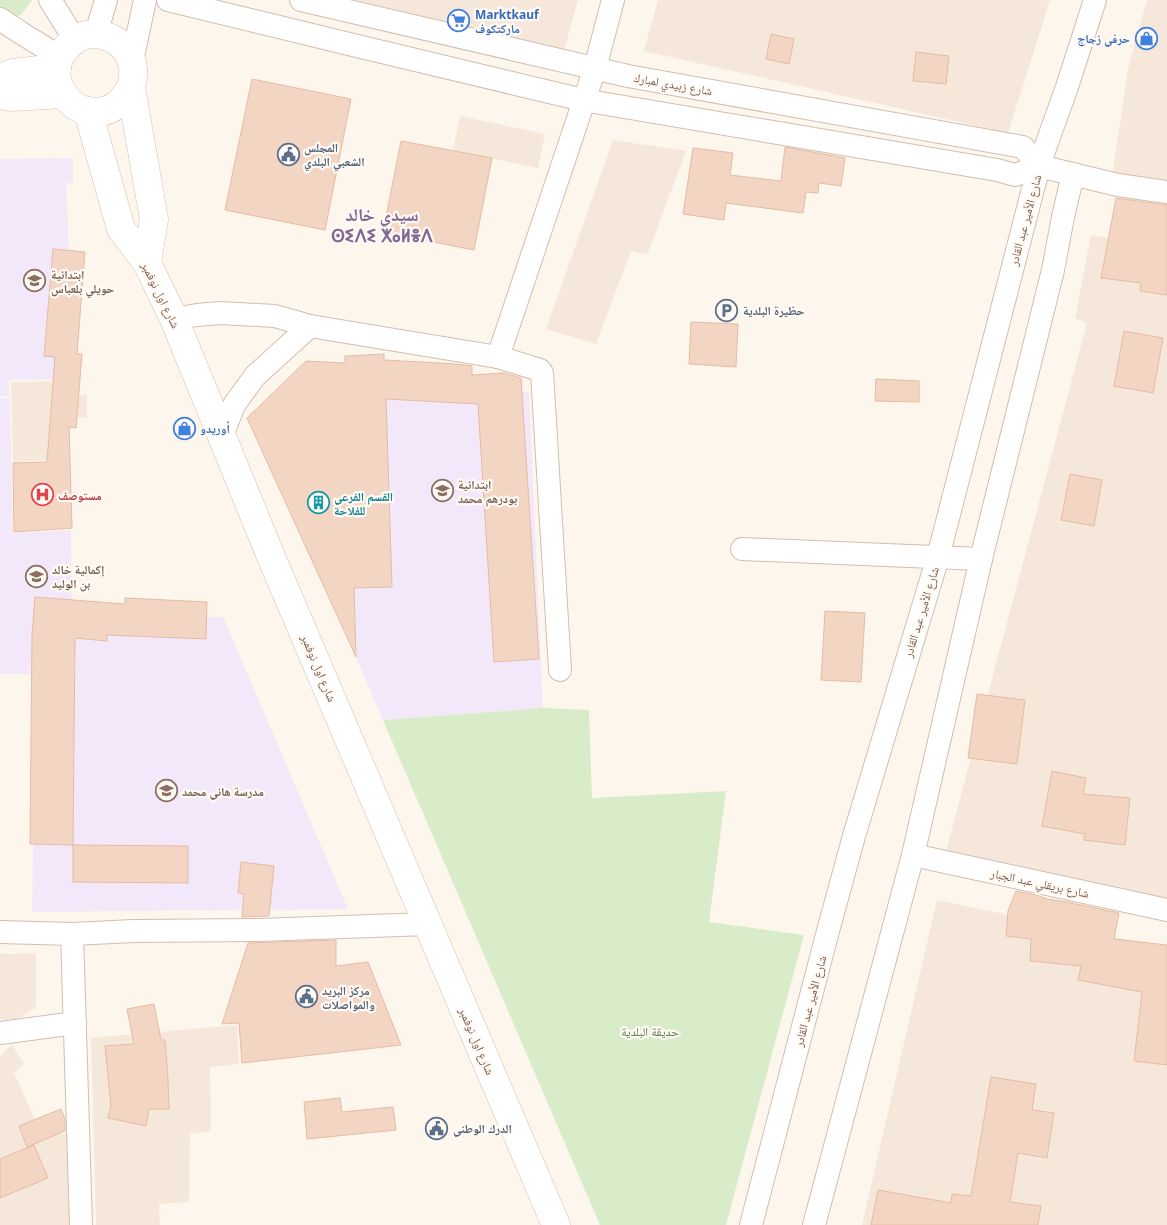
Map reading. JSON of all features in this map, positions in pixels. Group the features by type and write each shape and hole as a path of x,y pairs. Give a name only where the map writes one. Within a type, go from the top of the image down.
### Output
{"main road":[{"path":"0,78 107,36 118,42 126,50 134,70 131,88 118,104 99,112 88,111 78,108 63,94 57,77 72,50"},
{"path":"131,88 154,220 147,263"},
{"path":"0,96 63,94"},
{"name":"شارع اول نوفمبر","path":"88,111 121,229 147,263 174,319 272,559 556,1225"}],"street":[{"path":"50,0 72,50"},
{"path":"72,50 106,0"},
{"path":"132,61 145,0"},
{"path":"168,0 583,100 997,170 1015,175 1040,166 1118,185 1167,192"},
{"name":"شارع زبيدي لمبارك","path":"301,0 628,76 1024,147 1040,166"},
{"path":"498,357 595,68 613,0"},
{"name":"شارع الأمير عبد القادر","path":"751,1225 854,836 938,557 1044,151 1095,0"},
{"path":"0,19 21,33 72,50"},
{"path":"814,1225 913,855 982,559 1053,270 1073,174"},
{"path":"174,319 220,313 275,316 310,326 498,357 534,368 542,373 560,670"},
{"path":"222,436 234,405 255,376 310,326"},
{"path":"742,549 982,559"},
{"name":"شارع بريقلي عبد الجبار","path":"913,855 1167,910"},
{"path":"0,932 72,934 428,924"},
{"path":"72,934 81,1225"},
{"path":"0,1032 75,1023"}],"shaded area":[{"path":"344,0 578,0 564,51"},
{"path":"658,0 1050,0 1008,133 644,51"},
{"path":"1147,0 1167,0 1167,183 1112,177 1128,69"},
{"path":"460,116 545,134 538,168 453,150"},
{"path":"613,140 686,151 647,255 631,251 596,344 546,329"},
{"name":"ابتدائية حويلي بلعباس","path":"73,158 73,182 66,184 75,379 9,380 9,396 0,396 0,159"},
{"path":"1091,235 1167,248 1167,901 945,855 1087,323 1075,318"},
{"name":"ابتدائية بودرهم محمد","path":"344,363 529,393 543,708 383,720 357,659"},
{"path":"68,381 69,396 87,395 87,417 70,418 70,459 13,462 11,382"},
{"name":"مدرسة هاني محمد","path":"0,398 10,398 13,533 71,530 72,620 223,617 348,909 32,912 36,674 0,674"},
{"path":"937,900 1167,948 1167,1225 862,1225"},
{"path":"36,953 36,1006 19,1019 0,1020 0,954"},
{"path":"237,1025 239,1064 210,1067 211,1131 190,1134 189,1202 159,1204 160,1225 96,1225 91,1038"},
{"path":"12,1045 24,1064 14,1073 43,1137 67,1133 71,1225 0,1225 0,1056"}],"green space":[{"path":"0,0 32,0 21,15 10,18 0,9"},
{"name":"حديقة البلدية","path":"543,708 589,710 592,798 726,791 709,922 804,935 726,1225 600,1225 383,720"}],"building":[{"path":"771,34 794,39 789,64 766,59"},
{"path":"916,52 949,56 946,84 913,81"},
{"name":"المجلس الشعبي البلدي","path":"252,79 351,99 325,230 225,210"},
{"path":"401,141 492,158 474,250 383,232"},
{"path":"785,147 845,158 841,186 819,183 818,193 806,192 803,213 726,203 724,220 683,214 693,148 733,153 730,175 781,181"},
{"path":"1116,198 1167,205 1167,295 1140,291 1141,283 1101,278"},
{"path":"53,249 85,252 77,354 82,354 76,428 69,427 72,528 14,532 13,463 47,462 55,357 44,356"},
{"path":"691,322 738,324 736,367 689,364"},
{"path":"1124,331 1163,338 1153,393 1114,386"},
{"path":"384,354 384,360 457,364 472,366 472,375 504,373 521,378 539,659 494,662 478,404 386,399 392,587 354,588 356,657 247,418 306,361 345,363 345,356"},
{"path":"876,379 919,381 919,402 875,401"},
{"path":"1070,474 1102,480 1094,526 1061,520"},
{"path":"35,597 125,604 125,598 207,602 206,639 107,635 107,641 75,638 73,845 30,844 32,635"},
{"path":"825,611 865,613 861,682 821,680"},
{"path":"977,694 1025,700 1017,764 968,758"},
{"path":"1052,771 1086,778 1083,794 1130,798 1125,845 1084,840 1085,834 1042,826"},
{"path":"73,845 188,846 188,883 73,882"},
{"path":"241,862 274,866 269,916 242,917 244,894 238,893"},
{"path":"1016,891 1119,913 1114,939 1167,945 1167,1065 1134,1061 1142,992 1078,980 1081,966 1030,961 1031,939 1006,936 1008,911"},
{"name":"مركز البريد والمواصلات","path":"336,940 336,966 368,962 401,1045 242,1063 239,1023 222,1024 248,943"},
{"path":"154,1004 161,1040 165,1040 169,1109 149,1109 146,1126 108,1118 111,1105 105,1046 134,1044 127,1009"},
{"path":"991,1077 1036,1084 1032,1110 1054,1113 1047,1158 1018,1153 1010,1202 1041,1206 1038,1225 871,1225 878,1190 951,1203 952,1194 971,1196"},
{"path":"340,1098 342,1112 393,1107 396,1130 307,1139 304,1102"},
{"path":"61,1109 65,1119 65,1131 27,1147 19,1126"},
{"path":"34,1145 48,1178 0,1198 0,1159"}],"place":[{"name":"Marktkauf ماركتكوف","path":"459,21"},
{"name":"حرفي زجاج","path":"1146,38"},
{"name":"المجلس الشعبي البلدي","path":"288,154"},
{"name":"ابتدائية حويلي بلعباس","path":"35,281"},
{"name":"حظيرة البلدية","path":"727,310"},
{"name":"أوريدو","path":"184,428"},
{"name":"ابتدائية بودرهم محمد","path":"442,491"},
{"name":"مستوصف","path":"42,495"},
{"name":"القسم الفرعي للفلاحة","path":"318,503"},
{"name":"إكمالية خالد بن الوليد","path":"36,576"},
{"name":"مدرسة هاني محمد","path":"166,791"},
{"name":"مركز البريد والمواصلات","path":"306,997"},
{"name":"الدرك الوطني","path":"437,1128"}],"district":[{"name":"سيدي خالد ⵙⵉⴷⵉ ⵅⴰⵍⴻⴷ","path":"382,224"}]}
